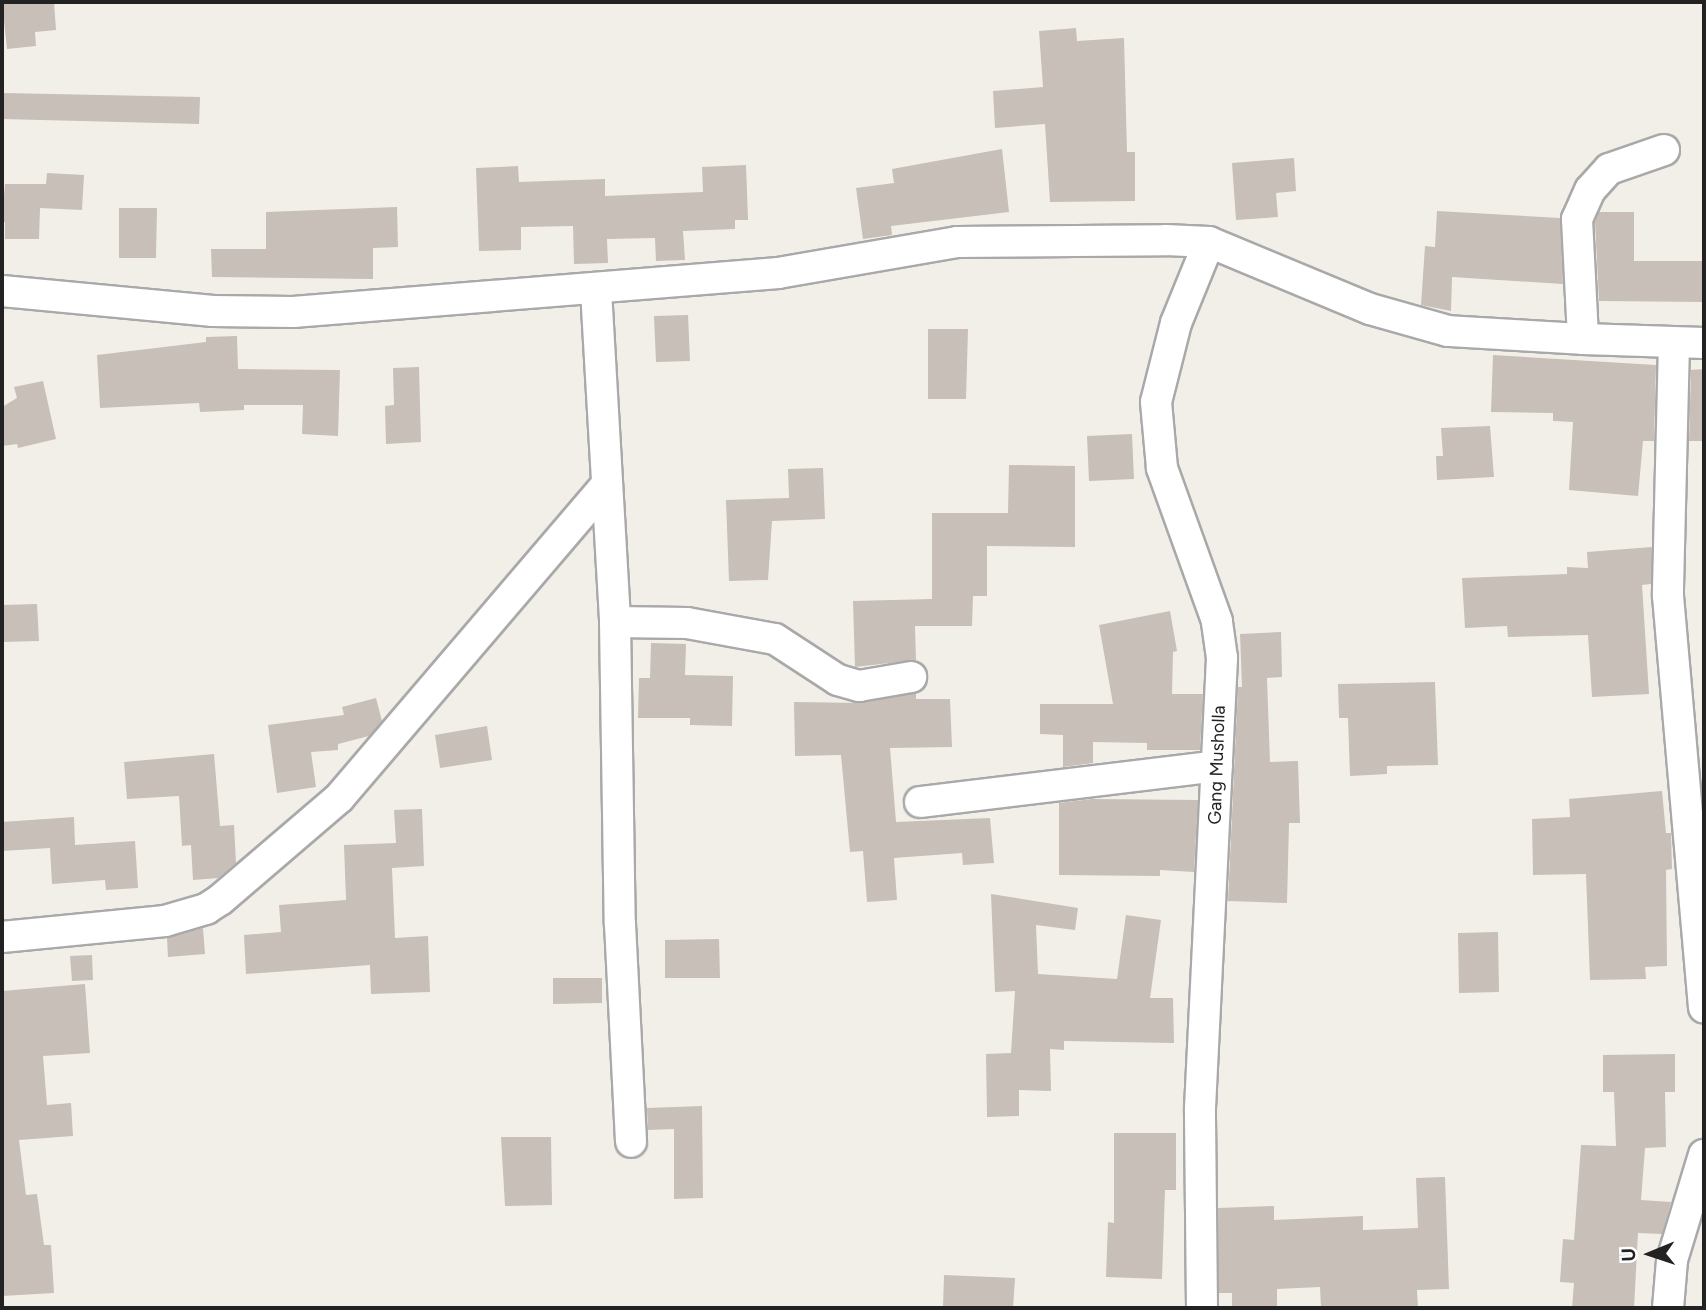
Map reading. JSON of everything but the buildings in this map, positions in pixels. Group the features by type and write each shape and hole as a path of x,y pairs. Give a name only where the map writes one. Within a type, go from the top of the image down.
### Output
{"street":[{"path":"1583,339 1577,219 1590,190 1609,169 1664,150"},
{"path":"2,291 200,311 293,312 596,290 778,273 914,246 957,242 1209,242 1409,321 1448,331 1704,343"},
{"name":"Gang Musholla","path":"1202,1308 1200,1108 1222,658 1217,621 1176,511 1157,437 1161,368 1209,242"},
{"path":"596,290 615,622 620,925 631,1142"},
{"path":"1674,343 1668,596 1704,1007"},
{"path":"2,937 165,921 206,909 220,900 339,798 606,485"},
{"path":"615,622 687,623 775,639 838,680 859,686 911,677"},
{"path":"920,802 1217,766"},
{"path":"1668,1308 1672,1260 1704,1155"}]}
